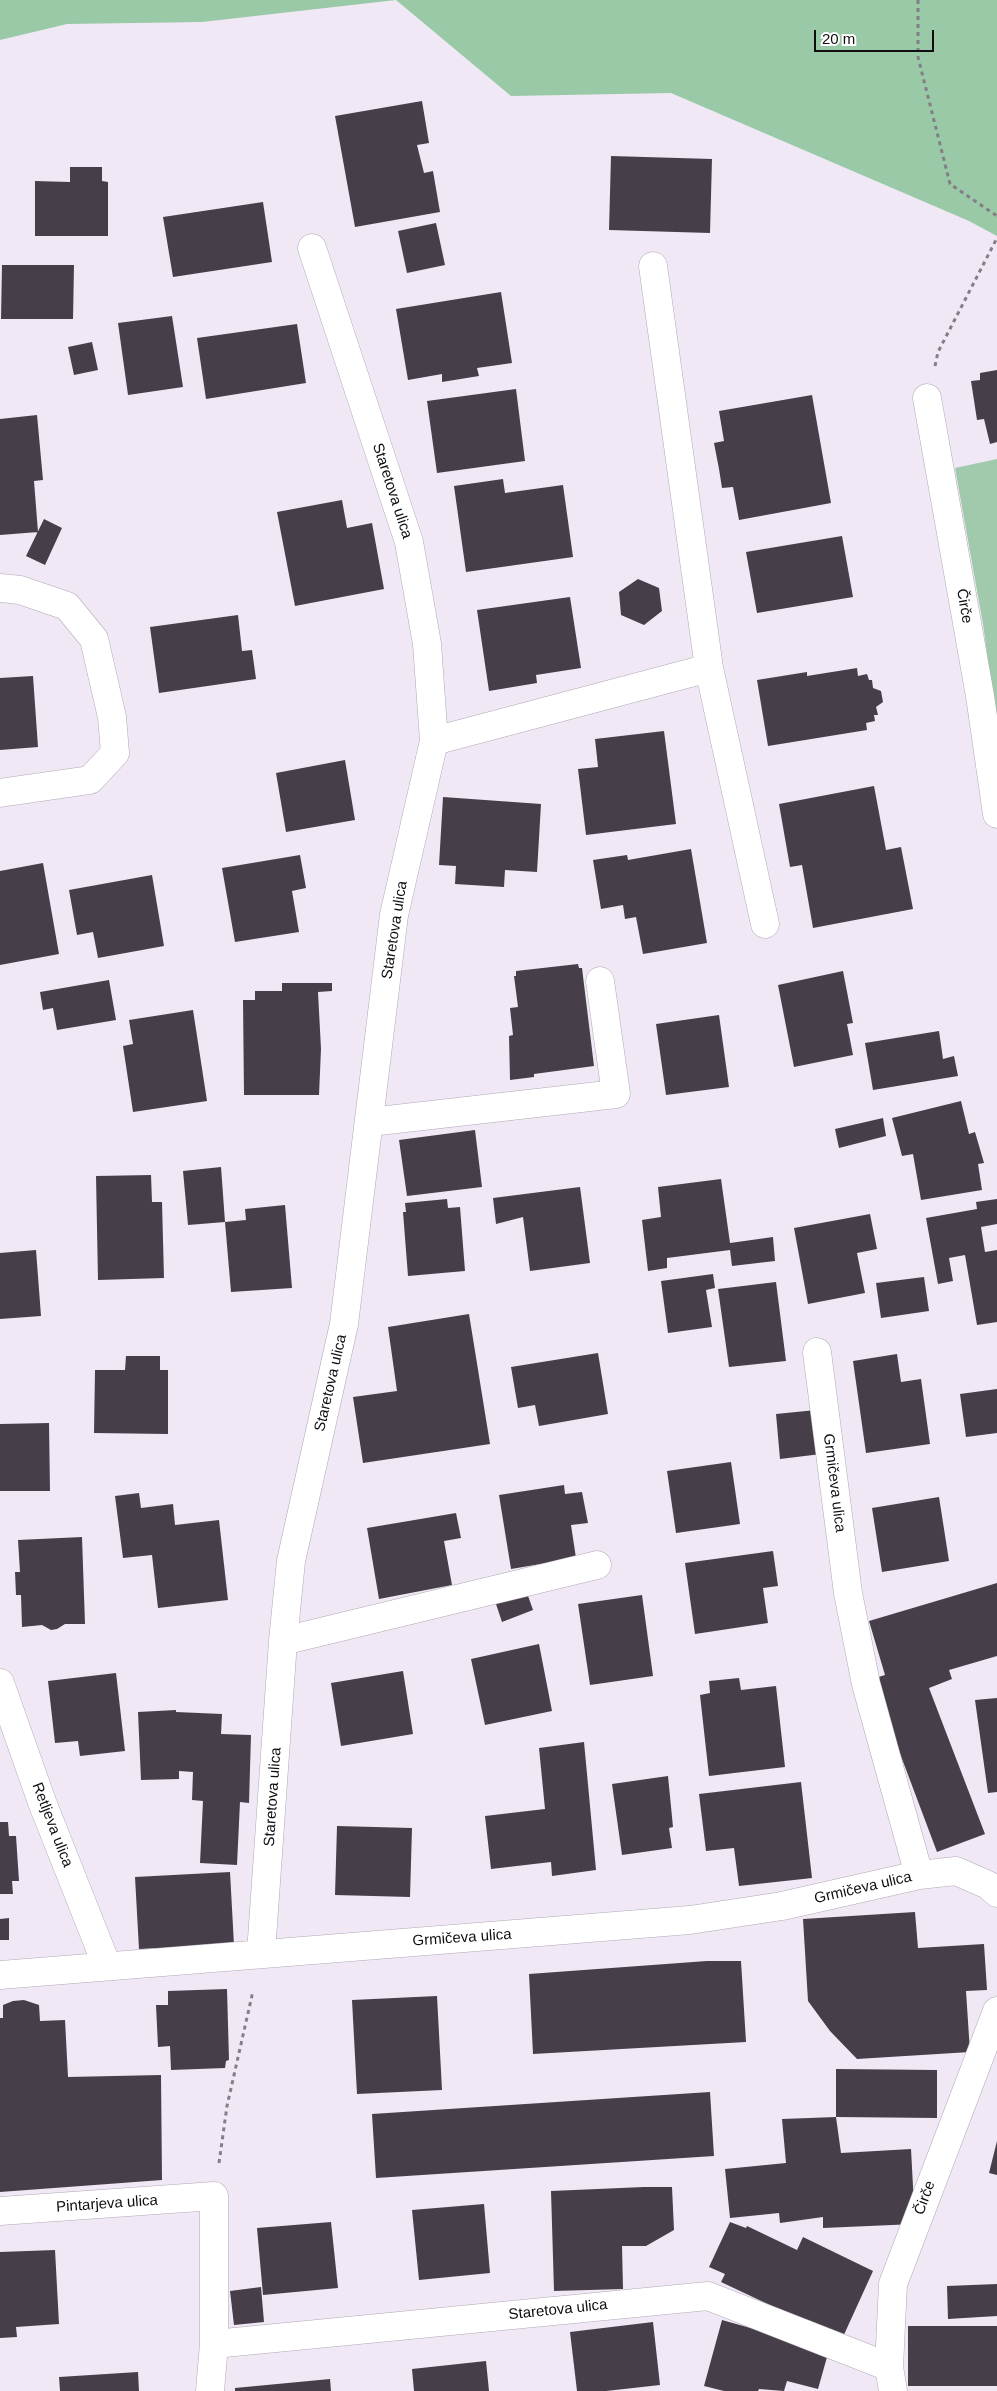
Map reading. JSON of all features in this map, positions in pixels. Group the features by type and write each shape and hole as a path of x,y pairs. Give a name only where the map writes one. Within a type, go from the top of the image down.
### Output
{"street":[{"name":"Staretova ulica","path":"261,1953 283,1641 291,1561 344,1324 394,915 434,741 427,644 409,542 312,248"},
{"path":"653,266 709,668 765,924"},
{"name":"Čirče","path":"926,398 980,696 997,814"},
{"path":"0,588 20,590 67,606 94,639 112,718 115,753 90,780 0,794"},
{"path":"434,741 709,668"},
{"path":"370,1122 616,1094 600,982"},
{"name":"Grmičeva ulica","path":"817,1352 852,1612 866,1684 919,1875"},
{"path":"283,1641 597,1565"},
{"name":"Retljeva ulica","path":"0,1683 42,1802 107,1966"},
{"name":"Grmičeva ulica","path":"0,1975 690,1920 782,1906 919,1875 956,1871 988,1885 997,1893"},
{"name":"Čirče","path":"891,2379 893,2284 997,2011"},
{"path":"210,2391 214,2344 214,2196"},
{"name":"Pintarjeva ulica","path":"0,2211 214,2196"},
{"name":"Staretova ulica","path":"214,2344 708,2296 891,2379"}],"path":[{"path":"918,0 918,57 950,184 997,216"},
{"path":"926,398 938,352 997,238"},
{"path":"214,2196 227,2106 261,1953"}],"green space":[{"path":"0,0 396,0 202,22 67,24 0,40"},
{"path":"396,0 997,0 997,236 969,221 671,93 511,96"},
{"path":"997,459 997,726 983,624 955,468"}],"building":[{"path":"422,101 429,143 417,145 424,173 433,171 440,212 355,227 335,116"},
{"path":"611,156 712,159 710,233 609,230"},
{"path":"70,167 102,167 102,181 108,182 108,236 35,236 35,181 70,182"},
{"path":"263,202 272,262 173,277 163,217"},
{"path":"436,223 445,265 407,273 398,231"},
{"path":"2,265 74,265 73,319 1,319"},
{"path":"501,292 512,363 477,368 479,376 442,382 442,374 408,380 396,309"},
{"path":"172,316 183,387 128,395 118,323"},
{"path":"297,324 306,383 206,399 197,338"},
{"path":"92,342 98,370 74,375 68,347"},
{"path":"997,370 997,442 990,444 984,419 977,420 971,381 980,380 980,373"},
{"path":"516,389 525,461 437,473 427,401"},
{"path":"812,395 831,503 739,520 733,487 722,488 714,443 724,441 719,411"},
{"path":"37,415 43,480 34,481 38,532 0,535 0,419"},
{"path":"503,479 505,493 563,485 573,557 466,572 454,486"},
{"path":"342,500 347,528 372,523 384,589 295,606 277,512"},
{"path":"44,519 62,528 45,565 26,556"},
{"path":"842,536 853,597 757,613 746,552"},
{"path":"638,579 659,588 662,611 644,625 621,615 619,592"},
{"path":"570,597 581,668 536,675 537,683 489,691 477,610"},
{"path":"238,615 242,651 252,650 256,679 159,693 150,627"},
{"path":"857,668 858,676 867,674 869,680 872,680 873,688 881,691 883,702 876,707 878,715 874,715 875,721 866,723 867,730 768,746 757,680 807,672 807,676"},
{"path":"33,676 38,747 0,750 0,678"},
{"path":"664,731 676,824 586,835 578,769 598,767 595,739"},
{"path":"345,760 355,820 286,832 276,773"},
{"path":"874,786 886,850 901,847 913,909 813,928 802,865 790,867 779,804"},
{"path":"443,797 541,804 537,872 505,870 504,887 455,884 456,866 439,865"},
{"path":"691,849 707,943 643,954 636,917 625,919 623,905 601,909 593,860 627,855 628,860"},
{"path":"300,855 306,888 292,891 299,932 235,942 222,868"},
{"path":"43,863 59,954 0,965 0,871"},
{"path":"152,875 164,946 98,958 93,932 77,935 69,890"},
{"path":"578,964 579,968 582,968 594,1066 534,1074 534,1077 510,1080 509,1036 513,1035 510,1008 518,1007 514,976 516,976 516,971"},
{"path":"843,971 853,1023 847,1024 853,1055 794,1067 778,985"},
{"path":"109,980 116,1020 57,1030 53,1008 43,1010 40,992"},
{"path":"282,983 332,983 332,991 318,992 321,1049 319,1095 244,1095 243,1000 255,1000 255,991 282,991"},
{"path":"193,1010 207,1101 133,1112 123,1046 133,1044 129,1020"},
{"path":"719,1015 729,1087 666,1095 656,1024"},
{"path":"939,1031 943,1059 954,1056 958,1076 873,1090 865,1043"},
{"path":"961,1101 969,1134 975,1132 984,1163 978,1164 982,1190 921,1200 913,1154 902,1156 892,1118"},
{"path":"883,1118 886,1136 839,1148 835,1129"},
{"path":"475,1130 482,1187 407,1196 399,1140"},
{"path":"221,1167 225,1222 188,1225 183,1171"},
{"path":"151,1175 152,1202 162,1202 164,1278 98,1280 96,1176"},
{"path":"721,1179 730,1243 773,1237 775,1261 732,1266 730,1250 667,1258 667,1268 648,1271 642,1220 661,1217 658,1187"},
{"path":"580,1187 590,1263 530,1271 523,1217 496,1224 493,1198"},
{"path":"447,1199 448,1208 460,1207 465,1271 408,1276 403,1212 406,1212 405,1203"},
{"path":"997,1199 997,1224 981,1227 985,1252 997,1250 997,1322 977,1325 965,1255 949,1258 953,1281 938,1284 926,1218 977,1209 976,1202"},
{"path":"285,1205 292,1288 231,1292 225,1222 246,1220 245,1209"},
{"path":"870,1214 877,1249 857,1253 865,1293 808,1304 794,1228"},
{"path":"36,1250 41,1316 0,1319 0,1253"},
{"path":"713,1274 715,1288 706,1290 712,1327 668,1333 661,1281"},
{"path":"924,1277 929,1311 881,1318 876,1283"},
{"path":"776,1282 786,1361 729,1367 718,1289"},
{"path":"469,1314 490,1444 363,1463 353,1397 397,1391 388,1327"},
{"path":"598,1353 608,1414 539,1426 535,1405 518,1408 511,1367"},
{"path":"897,1354 901,1382 921,1379 930,1444 866,1453 853,1361"},
{"path":"126,1356 160,1356 160,1370 168,1370 168,1434 94,1433 95,1370 125,1370"},
{"path":"997,1389 997,1433 966,1437 960,1394"},
{"path":"816,1410 821,1454 780,1459 776,1414"},
{"path":"49,1423 50,1491 0,1491 0,1424"},
{"path":"731,1462 740,1524 676,1533 667,1471"},
{"path":"564,1485 565,1494 582,1492 588,1523 571,1525 576,1558 511,1569 499,1495"},
{"path":"139,1493 141,1508 173,1504 175,1525 219,1520 228,1600 158,1608 152,1555 123,1558 115,1496"},
{"path":"939,1497 949,1561 882,1572 872,1508"},
{"path":"456,1513 461,1538 444,1541 452,1585 379,1599 367,1528"},
{"path":"82,1537 85,1624 65,1624 51,1630 42,1625 22,1627 21,1595 16,1595 15,1572 20,1572 18,1540"},
{"path":"773,1551 778,1586 763,1588 768,1623 695,1634 685,1563"},
{"path":"997,1583 997,1656 949,1670 952,1679 929,1688 985,1834 937,1852 872,1679 885,1675 869,1621"},
{"path":"527,1593 533,1610 502,1622 496,1604"},
{"path":"642,1595 653,1676 590,1685 578,1604"},
{"path":"539,1644 552,1711 485,1725 471,1659"},
{"path":"403,1671 413,1734 341,1746 331,1683"},
{"path":"116,1673 125,1751 80,1756 78,1741 55,1743 48,1681"},
{"path":"739,1678 741,1690 776,1686 785,1767 709,1776 700,1695 710,1693 709,1681"},
{"path":"997,1698 997,1792 988,1793 975,1700"},
{"path":"176,1710 176,1712 222,1714 221,1734 251,1735 249,1803 240,1802 237,1865 200,1863 203,1801 192,1800 193,1772 179,1771 179,1779 141,1780 138,1712"},
{"path":"584,1742 596,1870 552,1876 551,1862 491,1869 485,1816 545,1809 539,1748"},
{"path":"668,1776 673,1827 669,1828 672,1848 622,1855 612,1784"},
{"path":"801,1782 812,1878 739,1886 734,1848 706,1851 699,1794"},
{"path":"0,1822 8,1822 9,1836 16,1836 19,1881 12,1881 13,1894 0,1894"},
{"path":"337,1826 412,1828 410,1897 335,1895"},
{"path":"230,1872 234,1945 139,1949 135,1877"},
{"path":"915,1912 918,1948 984,1944 987,1990 966,1991 970,2052 857,2059 830,2031 808,2001 803,1919"},
{"path":"9,1918 9,1940 0,1940 0,1919"},
{"path":"707,1961 741,1961 746,2042 533,2054 529,1974"},
{"path":"227,1989 229,2060 226,2061 225,2068 171,2070 170,2046 158,2047 156,2005 168,2005 168,1991"},
{"path":"437,1996 442,2090 357,2094 352,2000"},
{"path":"24,2000 39,2005 40,2021 65,2020 68,2077 161,2075 162,2180 0,2192 0,2018 3,2018 3,2005 13,2001"},
{"path":"836,2069 937,2070 937,2118 836,2117"},
{"path":"710,2092 714,2156 376,2178 372,2114"},
{"path":"836,2117 841,2153 911,2149 915,2224 823,2228 823,2217 780,2223 779,2213 730,2218 725,2169 786,2163 782,2119"},
{"path":"997,2141 997,2175 989,2173"},
{"path":"672,2187 674,2230 646,2246 622,2246 623,2289 554,2291 551,2191"},
{"path":"484,2204 490,2273 419,2280 412,2210"},
{"path":"331,2222 338,2288 263,2295 257,2228"},
{"path":"730,2222 746,2228 747,2226 797,2250 803,2237 873,2271 842,2339 721,2282 725,2274 709,2267"},
{"path":"55,2250 59,2324 16,2327 17,2337 0,2338 0,2252"},
{"path":"997,2284 997,2316 948,2319 947,2286"},
{"path":"261,2287 264,2322 234,2325 230,2291"},
{"path":"722,2320 829,2350 818,2389 787,2381 784,2391 759,2389 758,2391 724,2391 704,2386"},
{"path":"653,2322 660,2385 606,2391 577,2391 570,2332"},
{"path":"908,2326 997,2326 997,2386 908,2386"},
{"path":"486,2361 489,2391 414,2391 412,2369"},
{"path":"138,2372 139,2391 60,2391 59,2377"},
{"path":"330,2379 331,2391 235,2391 235,2388"}]}
